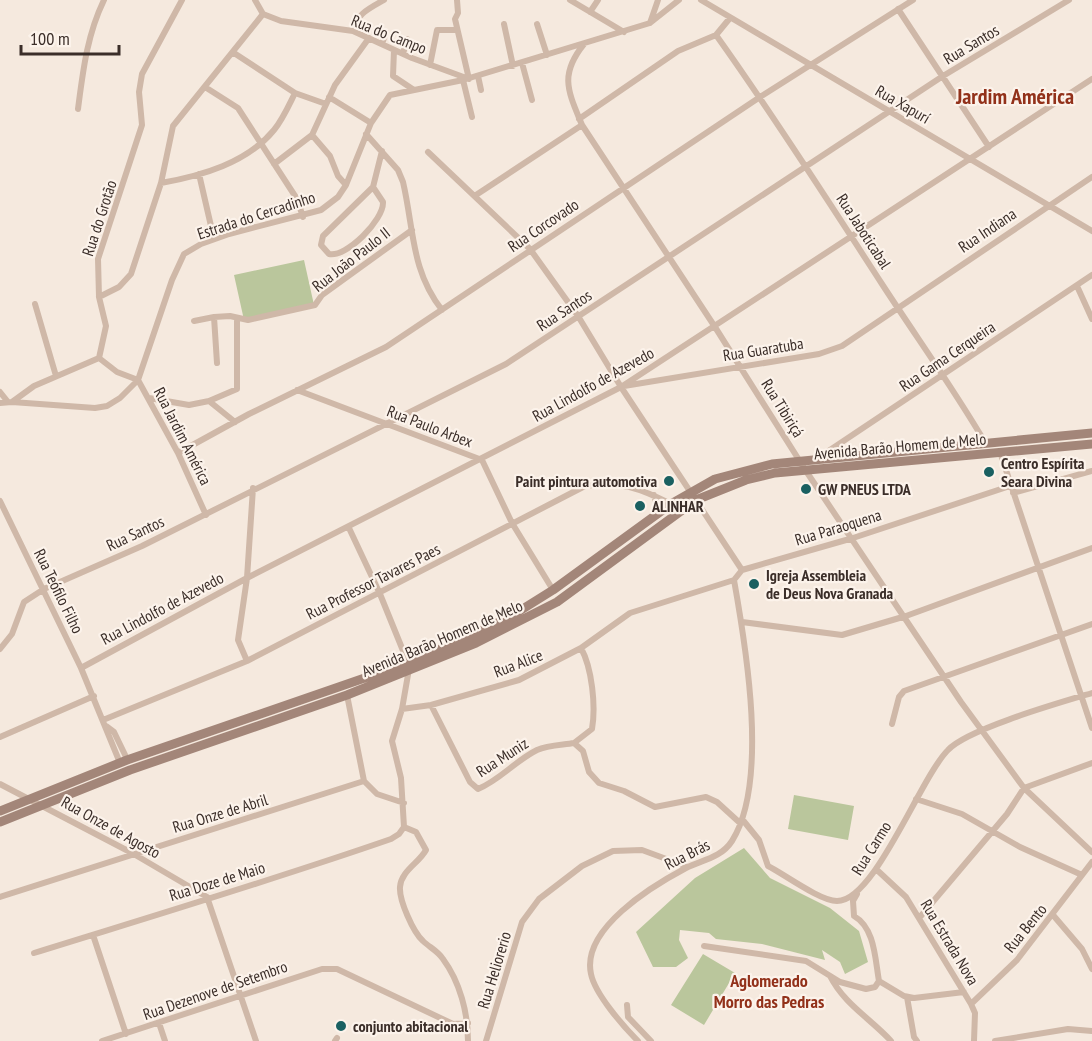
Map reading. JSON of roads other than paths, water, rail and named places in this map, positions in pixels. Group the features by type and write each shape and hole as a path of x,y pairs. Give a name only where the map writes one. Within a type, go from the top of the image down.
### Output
{"main road":[{"name":"Avenida Barão Homem de Melo","path":"0,822 137,768 347,695 383,680 513,615 553,590 690,491 715,479 744,470 800,461 1092,433"},
{"name":"Avenida Barão Homem de Melo","path":"0,811 124,762 476,643 557,602 696,500 746,480 775,473 1092,444"}],"street":[{"path":"78,109 86,51 93,23 104,0"},
{"name":"Rua do Grotão","path":"99,358 106,326 99,297 98,258 142,125 139,92 142,74 182,0"},
{"path":"99,297 119,287 131,274 161,183 173,126 234,53 263,14 255,0"},
{"path":"353,31 356,20 365,10 384,0"},
{"path":"456,0 457,30 472,117"},
{"path":"570,0 624,32"},
{"path":"590,12 598,0"},
{"path":"650,23 658,0"},
{"name":"Estrada do Cercadinho","path":"0,403 95,408 107,406 120,398 138,380 179,260 201,244 303,217 321,210 338,197 346,185 371,123 390,95 466,80 624,32 650,23 679,0"},
{"name":"Rua Xapurí","path":"701,0 809,66 1092,231"},
{"name":"Rua Corcovado","path":"178,453 297,390 386,347 623,187 913,0"},
{"name":"Rua Santos","path":"0,649 12,634 24,602 44,589 206,514 253,488 506,364 943,76 1069,0"},
{"path":"898,9 989,147"},
{"name":"Rua do Campo","path":"263,14 281,21 353,31 466,80"},
{"path":"476,195 678,51 716,35 730,18"},
{"path":"504,24 513,66"},
{"path":"537,24 547,55"},
{"path":"430,65 437,30 457,30"},
{"path":"382,44 386,32"},
{"name":"Rua Jaboticabal","path":"716,35 760,97 897,308 944,374 986,444"},
{"path":"274,164 312,135 327,100 369,38"},
{"path":"403,54 407,39"},
{"name":"Rua Tibiriçá","path":"584,44 570,61 568,75 568,90 581,122 806,471 906,616 943,676 1024,788 1092,852"},
{"path":"394,50 393,76 415,90"},
{"path":"234,53 295,93 327,100 371,123"},
{"path":"522,63 532,100"},
{"path":"478,76 481,90"},
{"name":"Rua Lindolfo de Azevedo","path":"81,668 247,578 349,528 621,387 1092,79"},
{"path":"205,87 238,108 297,199 303,217"},
{"path":"161,183 199,174 237,160 261,144 276,129 295,93"},
{"path":"366,134 398,170 403,182 416,264 428,293 442,310"},
{"path":"312,135 330,156 338,176 346,185"},
{"path":"373,187 383,202 381,214 371,228 342,254 329,254 321,245 322,236 373,187 381,151"},
{"path":"428,152 476,195 530,249 579,316 621,387 742,570 734,580"},
{"path":"199,174 214,239"},
{"name":"Rua Indiana","path":"897,308 1092,177"},
{"name":"Rua João Paulo II","path":"194,321 214,317 248,320 315,305 322,295 412,230"},
{"name":"Rua Gama Cerqueira","path":"818,459 1092,275"},
{"path":"1077,286 1092,319"},
{"path":"35,304 56,376"},
{"name":"Rua Guaratuba","path":"621,387 819,354 842,346 897,308"},
{"path":"214,317 217,363"},
{"path":"149,398 189,405 208,401 237,389 237,319"},
{"path":"0,392 10,402 20,394 56,376 99,358"},
{"name":"Rua Jardim América","path":"99,358 117,372 138,380 178,453 206,514"},
{"name":"Rua Paulo Arbex","path":"297,390 482,460 512,524 553,590"},
{"path":"208,401 235,422"},
{"path":"1000,452 1092,728"},
{"name":"Rua Paraoquena","path":"742,570 1011,490 1092,471"},
{"name":"Rua Professor Tavares Paes","path":"105,723 247,661 585,486 614,483 654,495 671,504"},
{"path":"247,661 238,640 247,578 253,488"},
{"path":"654,495 659,513"},
{"name":"Rua Teófilo Filho","path":"0,501 44,589 105,723 114,732 124,762"},
{"path":"349,528 380,594 408,666 402,709 392,741 404,803 404,827 416,832 426,850 422,858 406,872 400,886 404,910 420,939 443,958 466,1008 468,1041"},
{"path":"742,622 842,635 906,616 1037,566 1092,548"},
{"name":"Rua Brás","path":"637,1040 603,999 591,975 590,954 600,935 634,900 688,867 717,855 731,842 741,821 753,753 749,676 734,580"},
{"name":"Rua Alice","path":"402,709 431,705 519,680 581,648 630,613 734,580"},
{"path":"892,724 899,697 904,691 1092,624"},
{"path":"574,743 592,729 594,720 591,675 581,648"},
{"name":"Rua Carmo","path":"574,743 583,751 589,772 599,783 624,791 655,807 706,797 717,802 741,821 759,840 768,866 836,901 858,893 877,870 916,799 949,748 982,730 1092,693"},
{"path":"347,695 364,781 376,794 404,803"},
{"path":"0,737 94,696"},
{"name":"Rua Muniz","path":"431,705 470,782 478,789 491,784 520,760 540,749 574,743"},
{"path":"124,762 137,768"},
{"path":"920,917 994,830 1024,788 1092,763"},
{"name":"Rua Onze de Abril","path":"0,897 132,853 250,819 364,781"},
{"name":"Rua Onze de Agosto","path":"0,784 132,853 207,897"},
{"path":"916,799 962,814 994,830 1020,847 1082,875"},
{"name":"Rua Doze de Maio","path":"34,953 207,897 301,870 391,839 404,827"},
{"name":"Rua Heliorerio","path":"486,1041 522,922 539,899 582,866 613,851 642,850 688,867"},
{"name":"Rua Bento","path":"971,1004 1017,960 1092,862"},
{"name":"Rua Estrada Nova","path":"877,870 894,883 920,917 971,1004 975,1013 974,1041"},
{"path":"704,946 806,961 830,976 866,990 875,987 879,981 870,933 864,921 854,916 853,902 858,893"},
{"path":"207,897 256,1041"},
{"path":"1053,915 1082,949 1092,969"},
{"path":"93,935 126,1034"},
{"name":"Rua Dezenove de Setembro","path":"102,1041 322,969 337,969 453,1024 468,1023"},
{"path":"830,976 849,1004 867,1017 891,1041"},
{"path":"879,981 907,997 929,997 964,992"},
{"path":"907,997 914,1037 917,1041"},
{"path":"627,1005 628,1017 651,1041"},
{"path":"159,1023 165,1041"},
{"path":"995,1041 1068,1029 1092,1031"}],"place":[{"name":"Centro Espírita Seara Divina","path":"989,472"},
{"name":"Paint pintura automotiva","path":"669,481"},
{"name":"GW PNEUS LTDA","path":"806,489"},
{"name":"ALINHAR","path":"640,506"},
{"name":"Igreja Assembleia de Deus Nova Granada","path":"754,584"},
{"name":"conjunto abitacional","path":"341,1026"}],"district":[{"name":"Jardim América","path":"1015,96"},
{"name":"Aglomerado Morro das Pedras","path":"769,990"}]}
